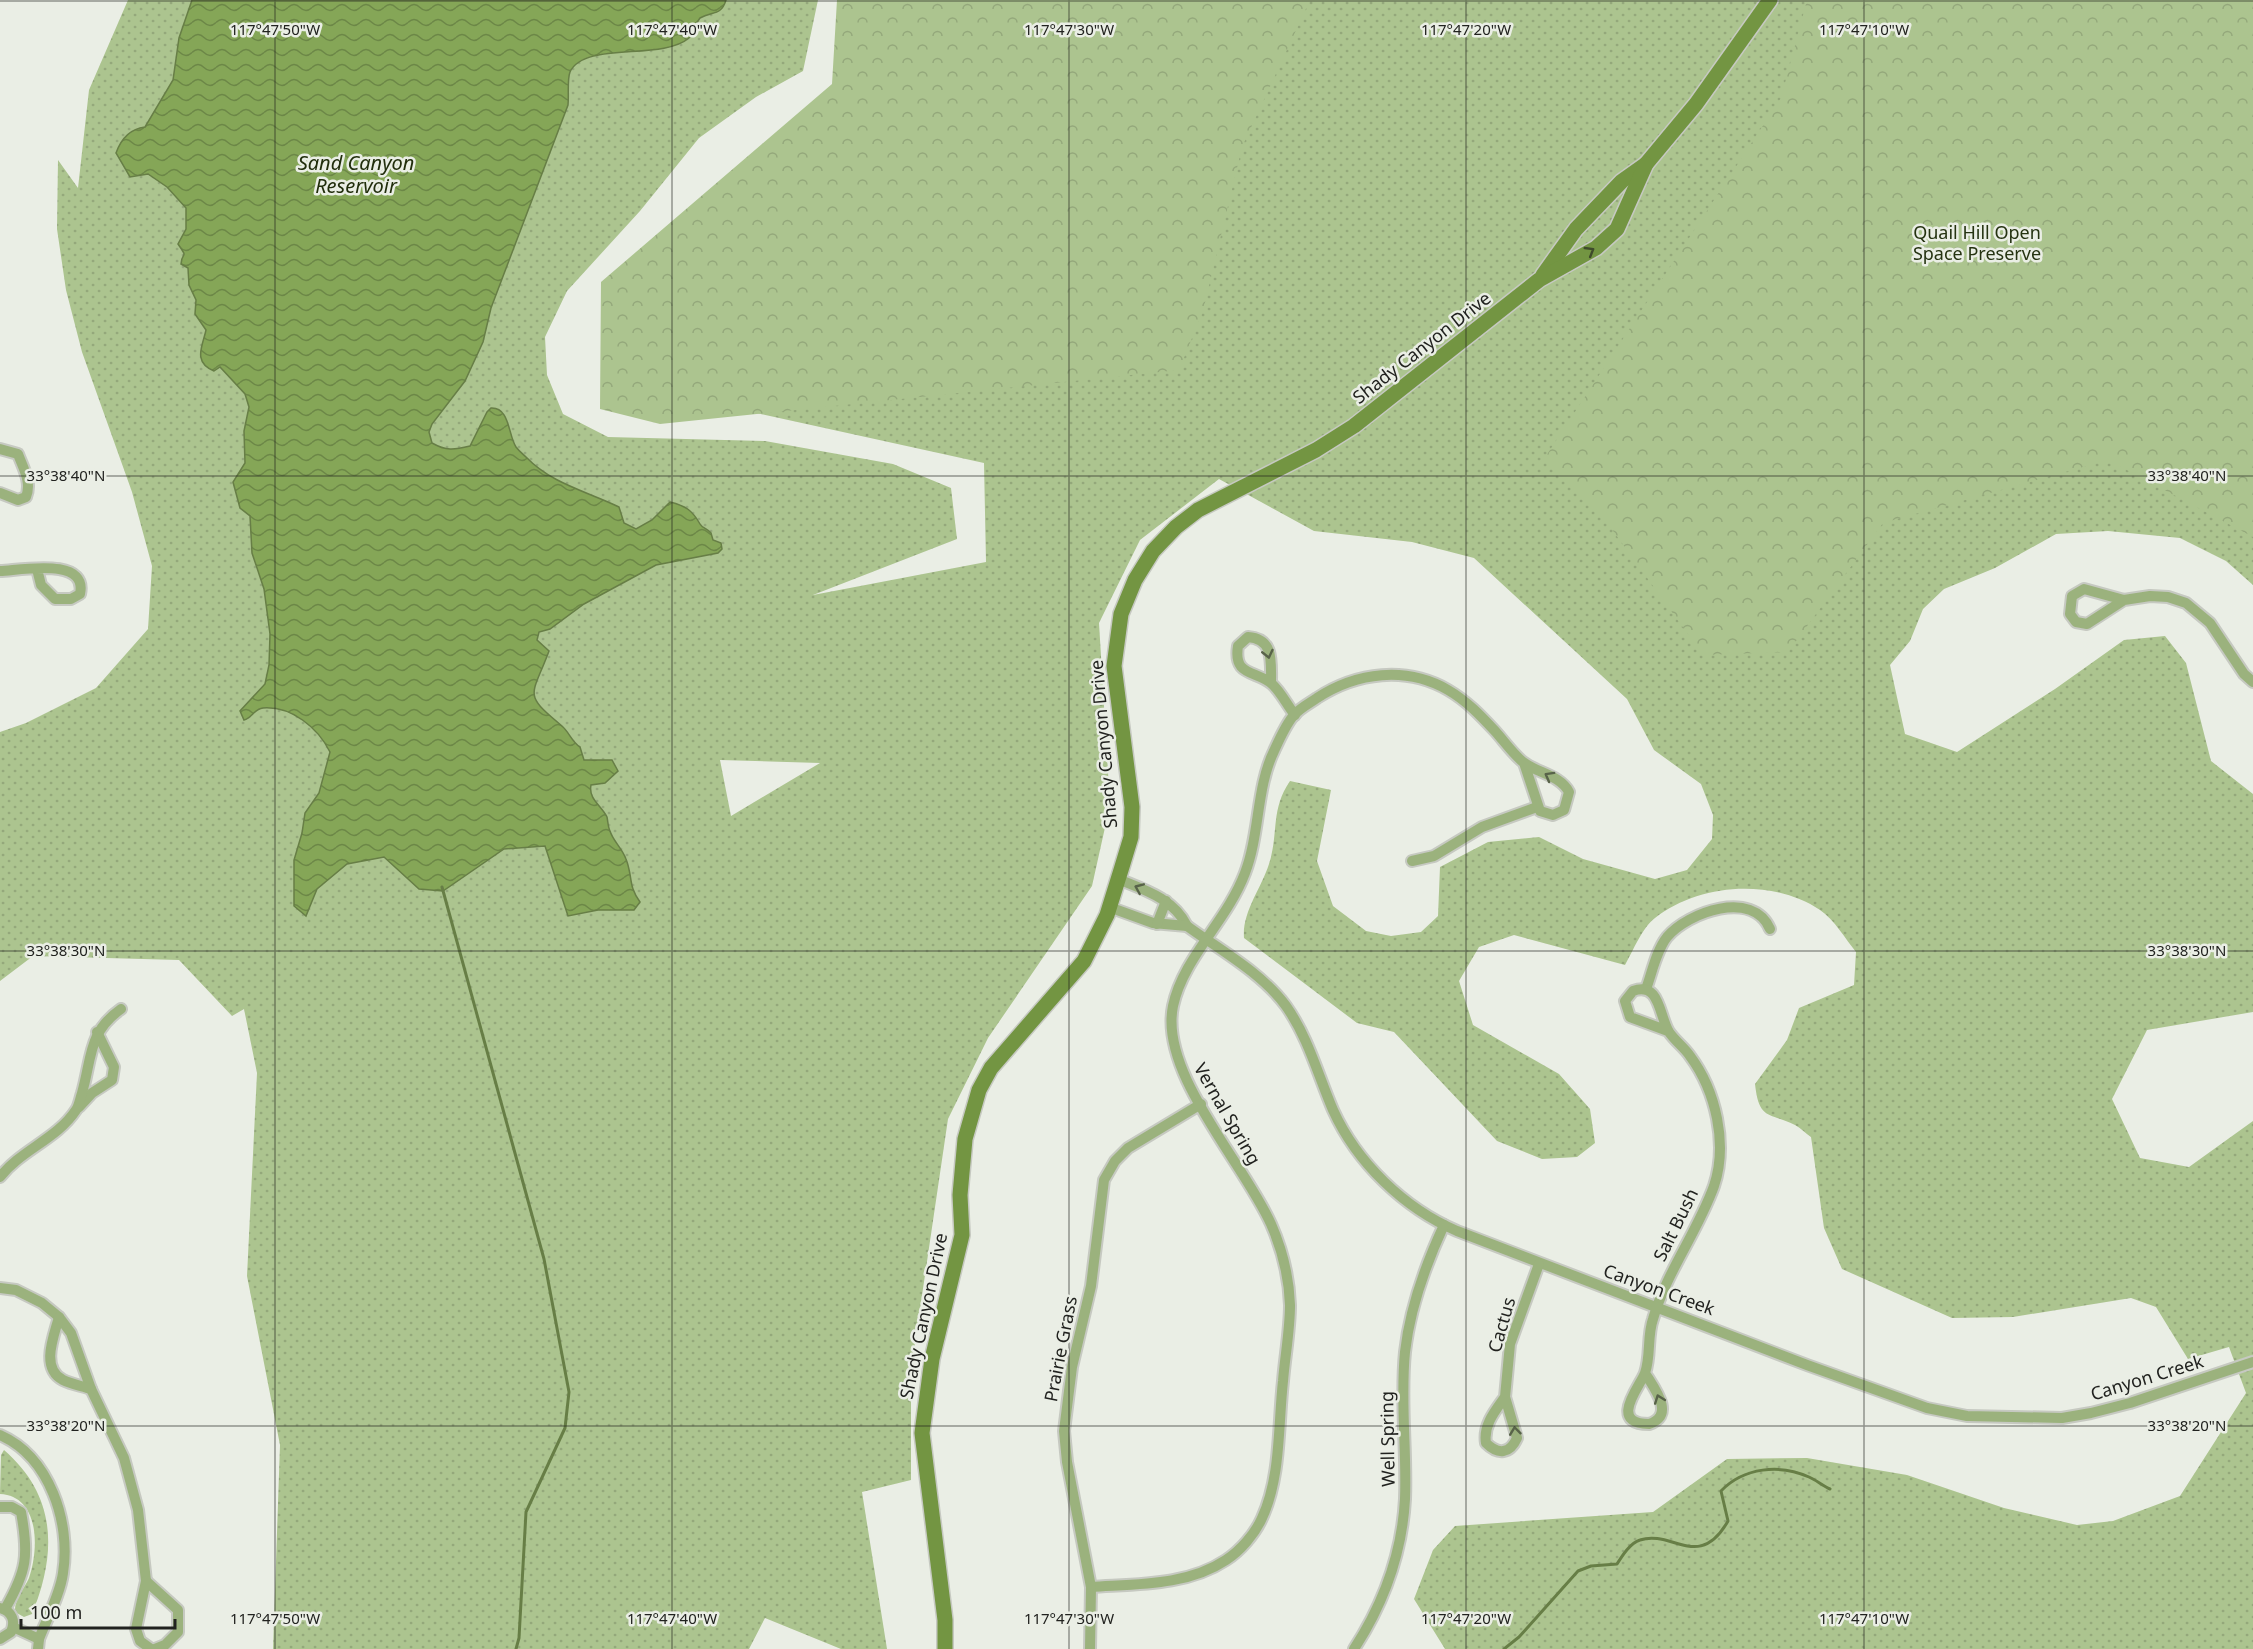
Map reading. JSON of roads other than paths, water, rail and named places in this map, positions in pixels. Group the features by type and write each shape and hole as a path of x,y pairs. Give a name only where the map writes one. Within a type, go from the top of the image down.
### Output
{"street":[{"path":"1539,280 1576,229 1622,181 1646,164 1696,104 1770,0"},
{"path":"1539,280 1596,248 1617,229 1646,164"},
{"name":"Shady Canyon Drive","path":"945,1649 945,1620 922,1433 932,1359 962,1235 960,1195 967,1131 979,1090 991,1068 1084,962 1109,907 1131,837 1132,807 1114,666 1121,614 1135,580 1153,551 1176,527 1198,510 1316,450 1354,426 1539,280"},
{"path":"0,449 18,454 28,485 26,497 18,500 0,493"},
{"path":"0,571 37,569"},
{"path":"2124,600 2087,624 2076,621 2070,614 2072,596 2084,589 2124,600 2159,596 2186,603 2210,623 2244,674 2253,682"},
{"name":"Vernal Spring","path":"1091,1587 1171,1581 1202,1574 1228,1559 1247,1541 1262,1520 1273,1483 1290,1305 1284,1261 1265,1214 1201,1104 1175,1053 1172,1010 1187,969 1231,907 1246,870 1257,830 1267,769 1273,751 1294,715 1339,686 1380,675 1403,674 1427,680 1464,701 1524,763 1562,783 1569,792 1567,805 1558,813 1547,814 1537,807 1524,763"},
{"path":"1271,682 1294,715"},
{"path":"1412,861 1434,856 1482,827 1537,807"},
{"name":"Canyon Creek","path":"1118,879 1166,901 1180,913 1187,926 1259,979 1287,1007 1314,1061 1334,1111 1355,1149 1400,1196 1444,1226 1840,1377 1927,1408 1967,1416 2035,1419 2081,1415 2130,1403 2253,1362"},
{"path":"1156,924 1166,901"},
{"path":"1668,1031 1629,1017 1625,1001 1633,991 1646,989 1667,938 1684,923 1725,908 1742,906 1758,911 1766,918 1770,929"},
{"path":"1109,907 1156,924 1187,926"},
{"name":"Salt Bush","path":"1645,1373 1647,1341 1658,1306 1673,1266 1696,1228 1714,1184 1720,1154 1714,1107 1701,1073 1668,1031 1653,993 1646,989"},
{"path":"77,1109 97,1032 107,1019 121,1009"},
{"path":"0,1176 19,1157 60,1128 92,1093 112,1080 114,1067 97,1032"},
{"name":"Prairie Grass","path":"1090,1649 1091,1587 1067,1462 1064,1431 1072,1367 1091,1286 1104,1180 1115,1161 1128,1148 1201,1104"},
{"name":"Well Spring","path":"1354,1649 1377,1610 1398,1552 1405,1496 1406,1350 1416,1294 1444,1226"},
{"name":"Cactus","path":"1504,1397 1487,1425 1485,1434 1486,1443 1498,1452 1506,1452 1513,1447 1517,1438 1504,1397 1510,1344 1539,1264"},
{"path":"0,1288 16,1290 42,1304 59,1317 71,1333 91,1389 123,1458 138,1510 146,1581 136,1629 140,1641 153,1649 165,1645 178,1632 178,1610 146,1581"},
{"path":"59,1317 50,1350 55,1374 64,1381 91,1389"},
{"path":"0,1434 22,1450 41,1470 58,1504 64,1534 63,1575 39,1644 13,1627"},
{"path":"0,1507 12,1507 21,1512 26,1536 25,1569 2,1608 12,1617 13,1627 8,1636 0,1639"}],"water":[{"name":"Sand Canyon Reservoir","path":"192,0 726,0 722,9 700,18 691,36 677,45 591,57 578,63 570,72 568,105 491,308 483,342 465,381 432,424 429,432 432,443 446,449 470,446 487,412 491,408 497,409 502,412 508,423 516,447 536,466 570,486 619,507 624,523 636,529 652,520 670,502 688,509 711,533 713,540 721,543 722,549 718,553 656,565 584,604 550,629 539,632 537,640 549,651 535,686 536,700 580,747 584,760 612,760 618,771 605,783 591,785 591,790 593,798 607,817 611,835 626,859 632,886 640,902 634,910 598,910 568,916 545,846 504,849 443,891 419,889 384,857 347,864 317,889 306,916 294,906 294,860 305,813 319,793 330,752 319,735 294,715 274,708 263,708 244,720 240,711 265,684 269,665 270,634 264,589 252,553 250,516 240,508 233,482 245,463 244,431 249,407 245,394 220,367 214,371 203,363 201,358 201,347 206,330 195,314 196,300 189,285 188,268 181,264 184,254 178,244 186,229 186,208 167,187 148,174 130,177 116,153 126,136 134,130 145,127 173,80 179,38"}],"waterway":[{"path":"442,887 544,1259 569,1392 565,1428 526,1512 519,1638 516,1649"},
{"path":"1504,1649 1519,1637 1578,1571 1591,1566 1617,1564 1630,1547 1640,1540 1652,1538 1696,1547 1707,1544 1717,1536 1728,1521 1721,1491 1740,1477 1763,1470 1786,1470 1809,1477 1830,1489"}],"park label":[{"name":"Quail Hill Open Space Preserve","path":"1977,243"}]}
